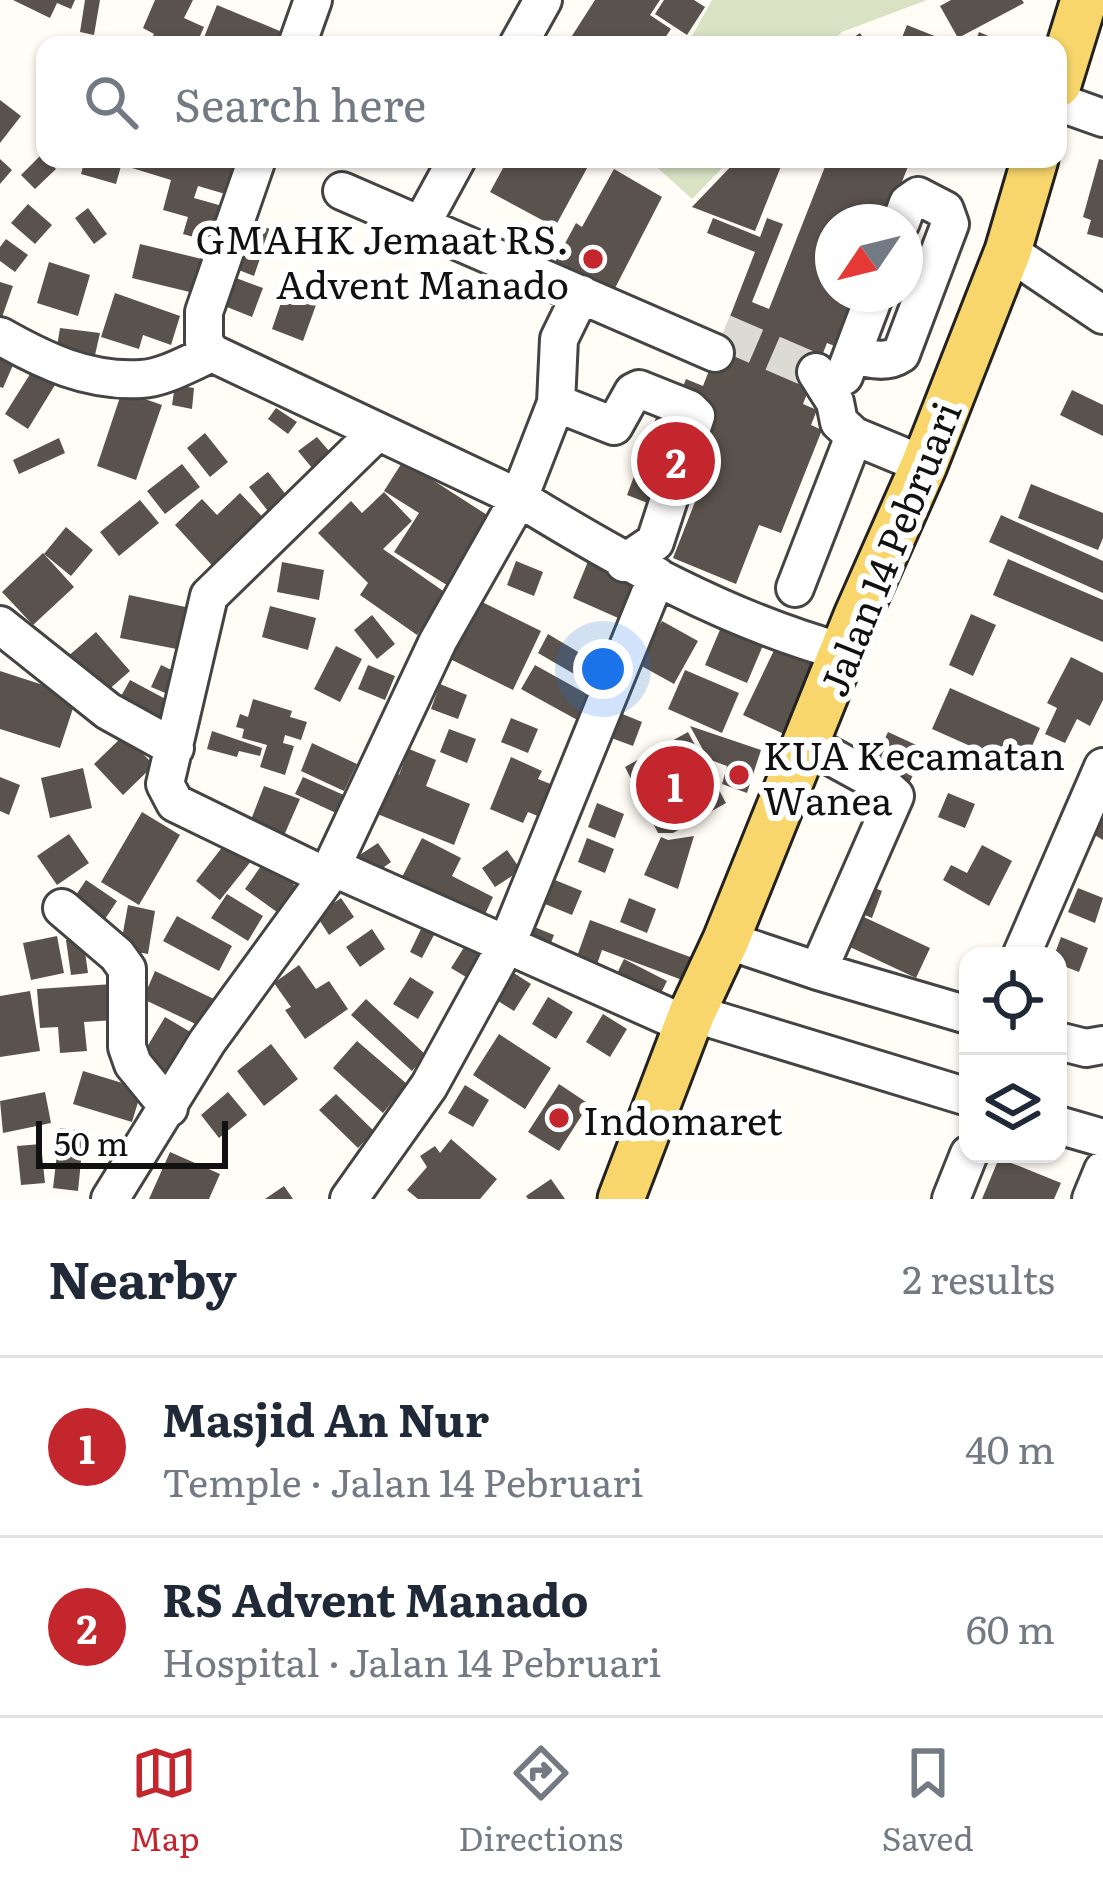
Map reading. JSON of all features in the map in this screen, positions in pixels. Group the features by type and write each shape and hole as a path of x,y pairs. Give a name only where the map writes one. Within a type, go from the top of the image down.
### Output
{"main road":[{"path":"1067,53 1082,2"},
{"name":"Jalan 14 Pebruari","path":"621,1199 689,1019 928,453 1008,251 1033,168"}],"street":[{"path":"523,36 542,0"},
{"path":"298,36 303,3"},
{"path":"1067,106 1103,118"},
{"path":"254,168 204,312 204,342 212,353 519,498 640,569 734,614 843,652"},
{"path":"421,225 452,168"},
{"path":"342,191 670,334 699,321 719,343"},
{"path":"908,204 918,196 945,210 950,224 923,297"},
{"path":"1008,251 1103,315"},
{"path":"110,1199 207,1042 329,872 438,640 519,498 556,403 559,339 580,294"},
{"path":"820,389 853,353 868,312"},
{"path":"853,353 869,360 892,360 902,354 918,312"},
{"path":"0,336 54,366 145,380 212,353"},
{"path":"349,1199 429,1086 508,944 640,569 655,542 696,414 639,389 614,426 556,403"},
{"path":"820,389 928,453"},
{"path":"820,389 839,422 854,436 928,453"},
{"path":"377,432 209,596 165,784 175,803 329,872 689,1019 959,1094"},
{"path":"795,588 854,436"},
{"path":"0,626 108,711 175,748"},
{"path":"808,744 895,796 818,971"},
{"path":"1025,947 1103,766"},
{"path":"62,908 127,969 127,1047 133,1064 169,1108"},
{"path":"726,940 959,1012"},
{"path":"1067,1043 1096,1049 1103,1045"},
{"path":"1067,1128 1103,1138"},
{"path":"951,1199 965,1163"},
{"path":"1091,1199 1103,1170"}],"green space":[{"path":"712,0 927,0 838,36 692,36"},
{"path":"658,168 722,168 692,199"}],"building":[{"path":"13,0 75,0 71,9 57,3 50,18"},
{"path":"85,0 100,0 94,35 80,32"},
{"path":"155,0 193,0 184,18 204,27 200,36 153,36 143,28"},
{"path":"595,0 660,0 650,15 671,29 666,36 572,36"},
{"path":"664,0 694,0 705,7 687,35 655,14"},
{"path":"951,0 1024,3 962,36 957,36 940,6"},
{"path":"217,5 287,34 286,36 205,36"},
{"path":"907,25 934,36 903,36"},
{"path":"0,100 21,116 0,143"},
{"path":"0,159 12,170 0,184"},
{"path":"1099,159 1103,160 1103,238 1087,234 1091,220 1083,217"},
{"path":"36,160 36,168 56,169 35,189 21,175"},
{"path":"83,168 120,168 116,184 81,174"},
{"path":"132,168 240,168 232,196 198,186 194,198 226,207 215,243 183,234 188,217 163,210 171,180"},
{"path":"503,168 587,168 555,227 490,192"},
{"path":"729,168 780,168 755,231 692,207"},
{"path":"824,168 907,168 893,204 815,204 815,312 851,312 837,347 827,343 803,404 817,410 811,425 822,430 781,533 759,525 736,584 673,558 717,446 691,436 658,507 627,495 663,399 676,404 686,379 703,386 755,252 707,233 713,218 760,237 767,218 783,224 752,302 769,309"},
{"path":"614,169 662,197 613,292 554,264 576,223 582,227"},
{"path":"28,204 52,225 35,244 11,223"},
{"path":"88,208 107,234 94,244 75,218"},
{"path":"248,221 270,229 254,276 231,267"},
{"path":"6,239 28,255 15,272 0,261 0,247"},
{"path":"140,244 206,260 198,294 132,278"},
{"path":"49,262 90,275 78,316 37,303"},
{"path":"228,275 263,288 252,317 217,303"},
{"path":"0,282 13,286 1,320 0,320"},
{"path":"115,293 180,316 171,345 143,335 139,349 101,337"},
{"path":"284,294 316,305 303,341 272,329"},
{"path":"60,328 100,333 95,355 134,362 132,375 57,346"},
{"path":"0,348 17,356 3,388 0,387"},
{"path":"32,371 55,385 28,429 5,414"},
{"path":"175,385 194,388 192,409 172,405"},
{"path":"1072,390 1103,405 1103,436 1060,415"},
{"path":"122,391 162,405 136,480 97,466"},
{"path":"276,408 297,422 288,434 268,419"},
{"path":"205,433 228,462 210,477 187,448"},
{"path":"317,437 341,465 322,480 298,451"},
{"path":"59,438 65,453 19,474 13,460"},
{"path":"403,461 495,520 450,587 394,552 419,513 384,491"},
{"path":"182,464 200,487 165,514 147,491"},
{"path":"268,472 291,501 272,516 249,487"},
{"path":"1031,484 1103,513 1098,550 1018,518"},
{"path":"384,492 412,521 383,549 446,593 417,635 360,595 368,583 318,533 351,501 362,513"},
{"path":"240,493 271,526 220,574 175,525 202,499 217,515"},
{"path":"140,500 159,523 119,556 100,532"},
{"path":"1001,515 1103,561 1103,593 989,542"},
{"path":"66,527 93,550 71,576 44,554"},
{"path":"43,553 74,587 33,625 2,592"},
{"path":"591,554 644,577 625,621 573,598"},
{"path":"1008,559 1103,600 1103,642 993,595"},
{"path":"516,561 543,572 534,596 507,585"},
{"path":"282,562 324,570 319,600 277,592"},
{"path":"129,595 195,609 187,651 120,638"},
{"path":"476,599 541,631 513,690 448,658"},
{"path":"270,606 316,618 308,650 262,637"},
{"path":"971,614 996,625 973,676 949,665"},
{"path":"372,615 395,644 377,659 354,630"},
{"path":"725,618 767,636 747,683 705,665"},
{"path":"662,621 698,641 674,684 638,664"},
{"path":"96,632 130,671 99,698 66,658"},
{"path":"548,634 610,671 600,689 538,653"},
{"path":"778,642 822,663 788,736 743,715"},
{"path":"336,646 362,659 340,702 314,689"},
{"path":"1071,657 1103,673 1103,700 1090,726 1077,719 1065,743 1045,734 1057,708 1047,703"},
{"path":"161,665 184,676 175,697 151,687"},
{"path":"368,665 395,676 385,700 358,689"},
{"path":"535,665 594,698 581,722 521,689"},
{"path":"685,670 739,693 722,733 668,709"},
{"path":"0,671 77,696 60,748 0,729"},
{"path":"130,680 173,703 158,732 114,709"},
{"path":"440,684 467,695 458,719 431,709"},
{"path":"950,688 1040,728 1022,769 932,729"},
{"path":"253,699 292,711 290,717 307,722 301,740 285,735 283,743 294,746 285,775 260,767 267,745 242,738 244,729 236,727 240,714 248,717"},
{"path":"615,711 642,722 633,746 606,736"},
{"path":"511,718 538,729 528,753 501,742"},
{"path":"690,726 761,750 747,793 722,784 727,766 708,759"},
{"path":"449,729 476,739 467,763 440,752"},
{"path":"212,731 262,748 260,756 239,751 237,757 207,749"},
{"path":"688,732 726,803 673,833 658,833 625,767"},
{"path":"888,732 925,749 907,788 859,764 869,743 880,749"},
{"path":"124,735 154,765 123,795 94,764"},
{"path":"312,743 357,764 344,791 301,771"},
{"path":"409,749 436,760 426,786 470,804 454,845 375,813 392,772 399,775"},
{"path":"511,757 542,771 538,779 558,787 545,819 528,812 523,823 490,809"},
{"path":"83,768 92,808 50,818 41,778"},
{"path":"0,777 20,785 9,815 0,811"},
{"path":"303,777 346,796 349,819 295,794"},
{"path":"264,786 300,799 282,840 249,825"},
{"path":"1103,787 1103,840 1081,827"},
{"path":"948,793 975,804 965,828 938,817"},
{"path":"597,803 624,814 615,838 588,827"},
{"path":"142,812 180,835 139,905 101,882"},
{"path":"69,834 89,863 57,885 37,856"},
{"path":"694,836 678,889 644,875 661,837"},
{"path":"422,838 461,858 452,876 493,897 481,923 398,885"},
{"path":"587,838 614,849 605,873 578,862"},
{"path":"227,841 252,860 220,900 196,881"},
{"path":"378,843 391,862 366,880 352,860"},
{"path":"982,845 1012,861 989,906 943,880 951,865 967,873"},
{"path":"507,850 521,870 495,887 482,868"},
{"path":"268,856 298,877 293,884 306,894 288,920 245,889"},
{"path":"86,880 117,901 101,925 70,904"},
{"path":"555,880 582,891 572,915 545,904"},
{"path":"865,884 882,891 872,918 855,911"},
{"path":"1078,888 1103,898 1095,923 1068,912"},
{"path":"227,894 263,916 248,941 211,918"},
{"path":"341,898 354,917 329,935 316,915"},
{"path":"629,898 656,909 647,933 620,922"},
{"path":"128,905 155,911 148,954 120,949"},
{"path":"849,910 930,948 916,978 835,940"},
{"path":"177,916 232,946 219,971 163,941"},
{"path":"590,920 701,961 693,984 602,950 596,967 576,959"},
{"path":"527,924 554,935 545,959 518,948"},
{"path":"422,927 435,933 422,958 410,952"},
{"path":"372,929 385,949 360,967 346,947"},
{"path":"57,936 64,973 31,980 23,943"},
{"path":"1061,937 1088,948 1079,972 1067,967 1067,947 1057,947"},
{"path":"83,938 88,973 71,975 66,940"},
{"path":"468,941 492,956 476,983 451,968"},
{"path":"624,959 667,981 655,1005 612,984"},
{"path":"299,965 316,989 329,981 348,1009 305,1039 274,983"},
{"path":"506,968 531,984 514,1011 490,996"},
{"path":"155,971 214,999 202,1027 143,999"},
{"path":"410,977 434,992 418,1019 393,1004"},
{"path":"113,984 116,1020 84,1022 87,1051 60,1053 58,1027 40,1028 37,989"},
{"path":"30,991 40,1051 0,1057 0,996"},
{"path":"548,997 573,1012 556,1039 532,1024"},
{"path":"366,999 426,1055 412,1071 351,1015"},
{"path":"603,1014 627,1029 610,1057 586,1042"},
{"path":"165,1017 199,1037 173,1082 138,1062"},
{"path":"499,1034 551,1068 525,1109 473,1075"},
{"path":"357,1041 407,1084 383,1113 333,1068"},
{"path":"271,1044 298,1079 264,1106 237,1071"},
{"path":"83,1071 142,1089 132,1122 73,1104"},
{"name":"Indomaret","path":"559,1084 589,1104 559,1151 528,1132"},
{"path":"465,1085 489,1100 473,1127 448,1113"},
{"path":"45,1092 51,1123 3,1133 0,1101"},
{"path":"228,1092 247,1115 219,1138 201,1115"},
{"path":"336,1094 374,1131 358,1148 319,1110"},
{"path":"60,1128 84,1131 78,1191 53,1188"},
{"path":"451,1139 497,1179 480,1199 418,1199 407,1190 427,1167 420,1156 435,1146 440,1153"},
{"path":"41,1144 45,1183 21,1185 17,1146"},
{"path":"170,1152 220,1174 209,1199 149,1199"},
{"path":"997,1163 1011,1163 1061,1183 1054,1199 982,1199"},
{"path":"551,1179 565,1199 528,1199 526,1196"},
{"path":"284,1186 293,1199 265,1199"}],"tunnel":[{"path":"723,332 816,372"}],"place":[{"name":"GMAHK Jemaat RS. Advent Manado","path":"593,259"},
{"name":"RS Advent Manado","path":"676,461"},
{"name":"KUA Kecamatan Wanea","path":"739,775"},
{"name":"Masjid An Nur","path":"675,785"},
{"name":"Indomaret","path":"559,1118"}]}
